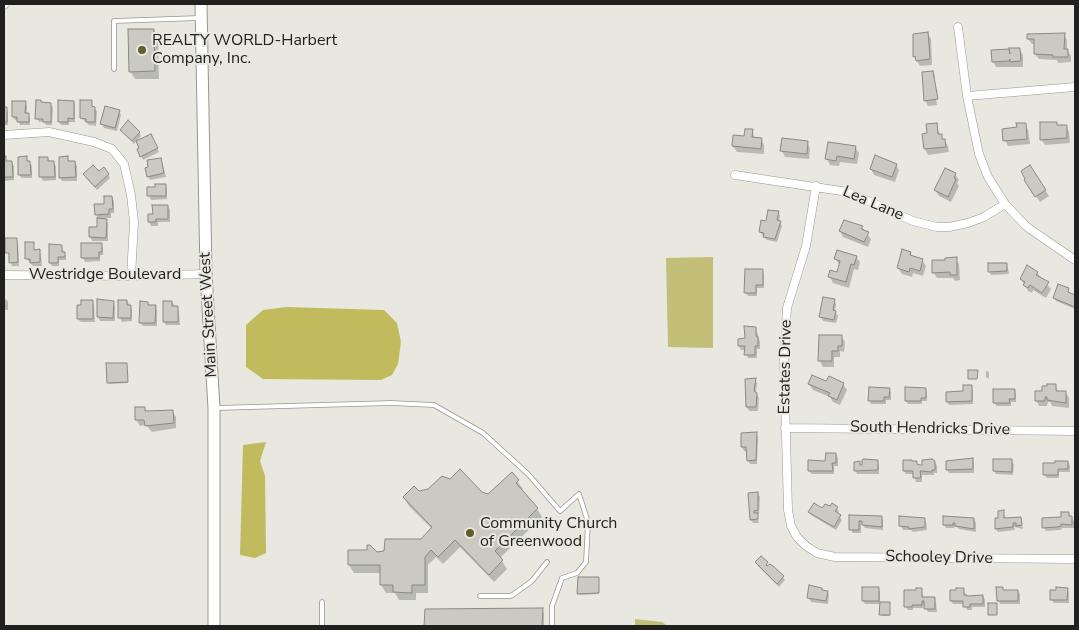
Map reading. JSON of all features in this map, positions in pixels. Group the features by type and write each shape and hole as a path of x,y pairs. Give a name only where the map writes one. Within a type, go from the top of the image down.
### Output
{"main road":[{"name":"Main Street West","path":"201,4 206,274 214,408 214,626"}],"street":[{"path":"958,27 967,96 979,154 998,195 1027,227 1075,260"},
{"path":"967,96 1075,87"},
{"path":"4,135 49,132 94,142 112,149 124,164 131,195 134,222 131,276"},
{"name":"Lea Lane","path":"735,174 848,192 913,221 938,227 968,223 984,217 1005,204"},
{"name":"Estates Drive","path":"806,546 797,538 789,520 784,360 786,308 806,246 816,186"},
{"name":"Westridge Boulevard","path":"4,275 131,276 206,274"},
{"name":"South Hendricks Drive","path":"785,428 1075,431"},
{"name":"Schooley Drive","path":"806,546 817,553 842,558 1075,559"}],"lane":[{"path":"114,69 114,21 201,18"},
{"path":"214,408 287,404 392,403 434,405 483,434 528,474 560,511 579,494 588,522 586,562 577,572 562,578 552,606 552,626"},
{"path":"480,596 511,596 522,590 532,581 548,562"},
{"path":"322,602 322,626"}],"shaded area":[{"path":"713,257 713,348 668,347 666,258"},
{"path":"286,307 384,310 397,323 401,342 398,364 392,375 381,380 263,379 246,367 246,325 263,310"},
{"path":"266,442 260,461 265,476 266,553 255,558 240,555 243,445"},
{"path":"635,619 662,622 668,626 635,626"}],"building":[{"name":"REALTY WORLD-Harbert Company, Inc.","path":"128,29 154,29 155,71 129,72"},
{"path":"928,32 930,59 916,61 915,56 913,57 913,34"},
{"path":"1065,33 1064,49 1068,49 1068,57 1034,54 1034,39 1027,39 1027,34"},
{"path":"1009,48 1020,48 1021,61 1010,62 1010,59 1009,61 992,62 991,50 1009,49 1010,54"},
{"path":"933,71 938,99 924,101 922,72"},
{"path":"36,100 51,103 51,122 35,119"},
{"path":"58,100 74,101 74,119 68,118 68,122 58,122"},
{"path":"80,100 92,100 92,106 95,107 95,122 86,122 86,119 80,118"},
{"path":"12,101 26,101 25,113 29,113 29,122 17,122 17,117 12,117"},
{"path":"105,106 120,110 115,128 100,124"},
{"path":"4,107 7,107 7,122 4,122"},
{"path":"128,120 140,132 132,141 120,130"},
{"path":"1040,122 1057,122 1057,125 1067,125 1067,138 1040,140"},
{"path":"937,123 938,134 942,134 946,147 924,149 922,134 927,133 926,124"},
{"path":"1016,123 1026,123 1027,139 1003,141 1002,129 1017,127"},
{"path":"745,129 753,129 752,137 762,138 761,149 732,146 733,135 744,136"},
{"path":"151,134 158,148 140,157 136,141"},
{"path":"782,138 808,141 807,154 780,151"},
{"path":"828,142 856,146 854,159 837,156 836,161 825,159"},
{"path":"875,155 897,164 892,177 870,169"},
{"path":"4,156 6,156 6,161 12,161 13,177 4,177"},
{"path":"27,156 27,161 30,161 31,175 18,175 18,157"},
{"path":"68,156 68,161 75,161 76,177 59,178 59,157"},
{"path":"39,157 48,157 48,161 54,161 55,177 39,177"},
{"path":"161,158 164,173 147,177 145,168 148,167 147,160"},
{"path":"93,165 99,171 104,167 109,174 95,187 83,174"},
{"path":"1030,165 1046,190 1035,197 1024,180 1021,171"},
{"path":"945,168 956,173 954,178 956,179 948,197 934,190"},
{"path":"155,184 166,184 166,196 147,196 147,187 155,187"},
{"path":"104,196 112,196 113,209 109,209 109,214 95,215 94,204 104,204"},
{"path":"152,205 168,205 168,219 156,219 156,222 148,222 148,214 153,214"},
{"path":"768,210 779,211 777,220 781,221 775,239 763,237 764,233 759,232 761,220 766,221"},
{"path":"97,218 107,219 106,238 89,237 89,227 97,227"},
{"path":"844,220 863,226 861,229 869,232 864,242 839,231"},
{"path":"5,238 17,238 18,262 9,263 9,253 5,253"},
{"path":"25,242 34,242 34,250 40,249 40,262 30,263 30,259 25,259"},
{"path":"81,243 102,243 102,252 99,252 99,258 81,258"},
{"path":"49,244 62,245 62,252 65,252 65,257 58,257 58,263 49,263"},
{"path":"902,249 911,252 910,255 923,259 920,271 910,268 909,272 897,268"},
{"path":"837,250 857,256 854,265 851,264 846,282 828,277 830,270 837,272 840,261 834,259"},
{"path":"957,257 957,275 950,275 950,272 932,273 932,260 945,260 945,258"},
{"path":"988,263 1007,263 1007,271 988,272"},
{"path":"1027,265 1038,272 1036,275 1049,282 1042,293 1030,285 1028,288 1023,285 1025,282 1020,279"},
{"path":"745,269 763,269 763,285 756,285 756,293 744,293"},
{"path":"1058,284 1069,288 1068,292 1075,295 1075,307 1053,298"},
{"path":"823,297 835,299 833,310 836,311 834,320 819,317"},
{"path":"97,299 114,301 113,318 97,317"},
{"path":"81,300 93,300 93,319 77,319 77,305 81,305"},
{"path":"118,300 127,300 127,305 131,305 131,318 118,318"},
{"path":"140,301 148,302 148,305 156,305 155,323 139,323"},
{"path":"163,301 172,301 172,306 178,306 178,322 163,322"},
{"path":"744,326 756,327 758,346 755,346 755,355 744,355 745,346 738,346 738,339 745,338"},
{"path":"819,335 842,335 842,346 838,346 838,351 832,351 832,361 818,361"},
{"path":"106,363 127,363 128,382 107,383"},
{"path":"968,370 978,370 977,379 968,379"},
{"path":"812,375 826,381 829,376 844,383 837,400 828,396 830,393 808,384"},
{"path":"756,378 754,391 757,393 756,407 746,407 745,379"},
{"path":"1047,384 1056,384 1056,391 1066,391 1066,403 1047,400 1047,397 1045,397 1045,401 1035,401 1035,391 1042,391 1042,386 1047,386"},
{"path":"963,385 972,385 972,401 946,402 946,392 963,391"},
{"path":"869,387 890,388 889,397 884,397 884,401 868,401"},
{"path":"905,387 926,388 926,398 921,398 921,401 905,401"},
{"path":"993,389 1015,389 1015,399 1009,399 1010,403 993,403"},
{"path":"135,407 145,407 145,411 173,410 174,423 145,426 144,420 135,420"},
{"path":"757,432 756,460 747,461 746,447 741,447 741,433"},
{"path":"826,453 836,453 836,463 832,463 833,471 808,471 808,460 825,461"},
{"path":"973,458 973,469 946,470 946,461"},
{"path":"932,459 935,461 935,470 932,470 932,472 920,471 921,478 913,478 913,471 903,471 903,460 917,461 917,464 922,465 922,460"},
{"path":"993,459 1012,459 1012,472 993,471"},
{"path":"862,460 878,460 878,470 854,471 854,462 860,461 860,465 862,465"},
{"path":"1055,461 1068,461 1068,469 1058,469 1058,475 1043,475 1043,463 1055,463"},
{"name":"Community Church of Greenwood","path":"460,469 482,492 488,494 512,472 519,480 516,483 538,508 495,551 503,560 489,575 455,540 438,557 431,550 425,557 425,585 412,585 412,593 393,592 393,585 380,585 380,565 348,565 348,550 367,550 367,545 370,545 377,552 384,551 385,539 421,539 432,527 403,497 414,486 419,491 428,489 442,476 450,479"},
{"path":"758,492 758,510 754,511 754,513 758,513 758,519 750,520 748,493"},
{"path":"814,503 822,508 825,504 830,506 832,503 838,507 835,511 841,515 834,527 808,512"},
{"path":"1004,510 1004,518 1021,517 1022,525 1016,526 1016,523 1013,523 1013,527 995,529 995,518 998,518 998,511"},
{"path":"1061,512 1069,512 1069,516 1072,516 1072,525 1061,524 1061,526 1057,527 1042,528 1042,518 1061,517"},
{"path":"849,515 882,516 882,527 862,525 862,521 859,521 859,530 849,530"},
{"path":"899,516 925,518 925,527 909,529 909,527 899,526"},
{"path":"943,516 974,518 974,529 955,526 955,523 953,525 943,525"},
{"path":"761,556 768,562 767,566 770,564 784,576 777,584 755,562"},
{"path":"578,577 599,577 599,593 577,594"},
{"path":"809,585 828,591 826,601 807,598"},
{"path":"862,587 879,587 879,601 862,601"},
{"path":"996,587 1003,587 1003,590 1018,590 1018,601 997,601"},
{"path":"1056,587 1068,588 1067,600 1050,600 1050,590 1056,590"},
{"path":"916,588 922,588 922,597 935,597 935,609 924,609 924,601 922,601 922,605 904,607 904,590 916,590"},
{"path":"956,588 964,588 964,595 967,596 983,595 983,604 970,604 970,607 963,607 963,601 950,601 950,590 956,590"},
{"path":"880,602 890,602 890,615 879,615"},
{"path":"988,603 997,603 997,615 988,615"},
{"path":"543,608 542,626 424,626 425,609"}],"place":[{"name":"REALTY WORLD-Harbert Company, Inc.","path":"142,50"},
{"name":"Community Church of Greenwood","path":"470,533"}]}
